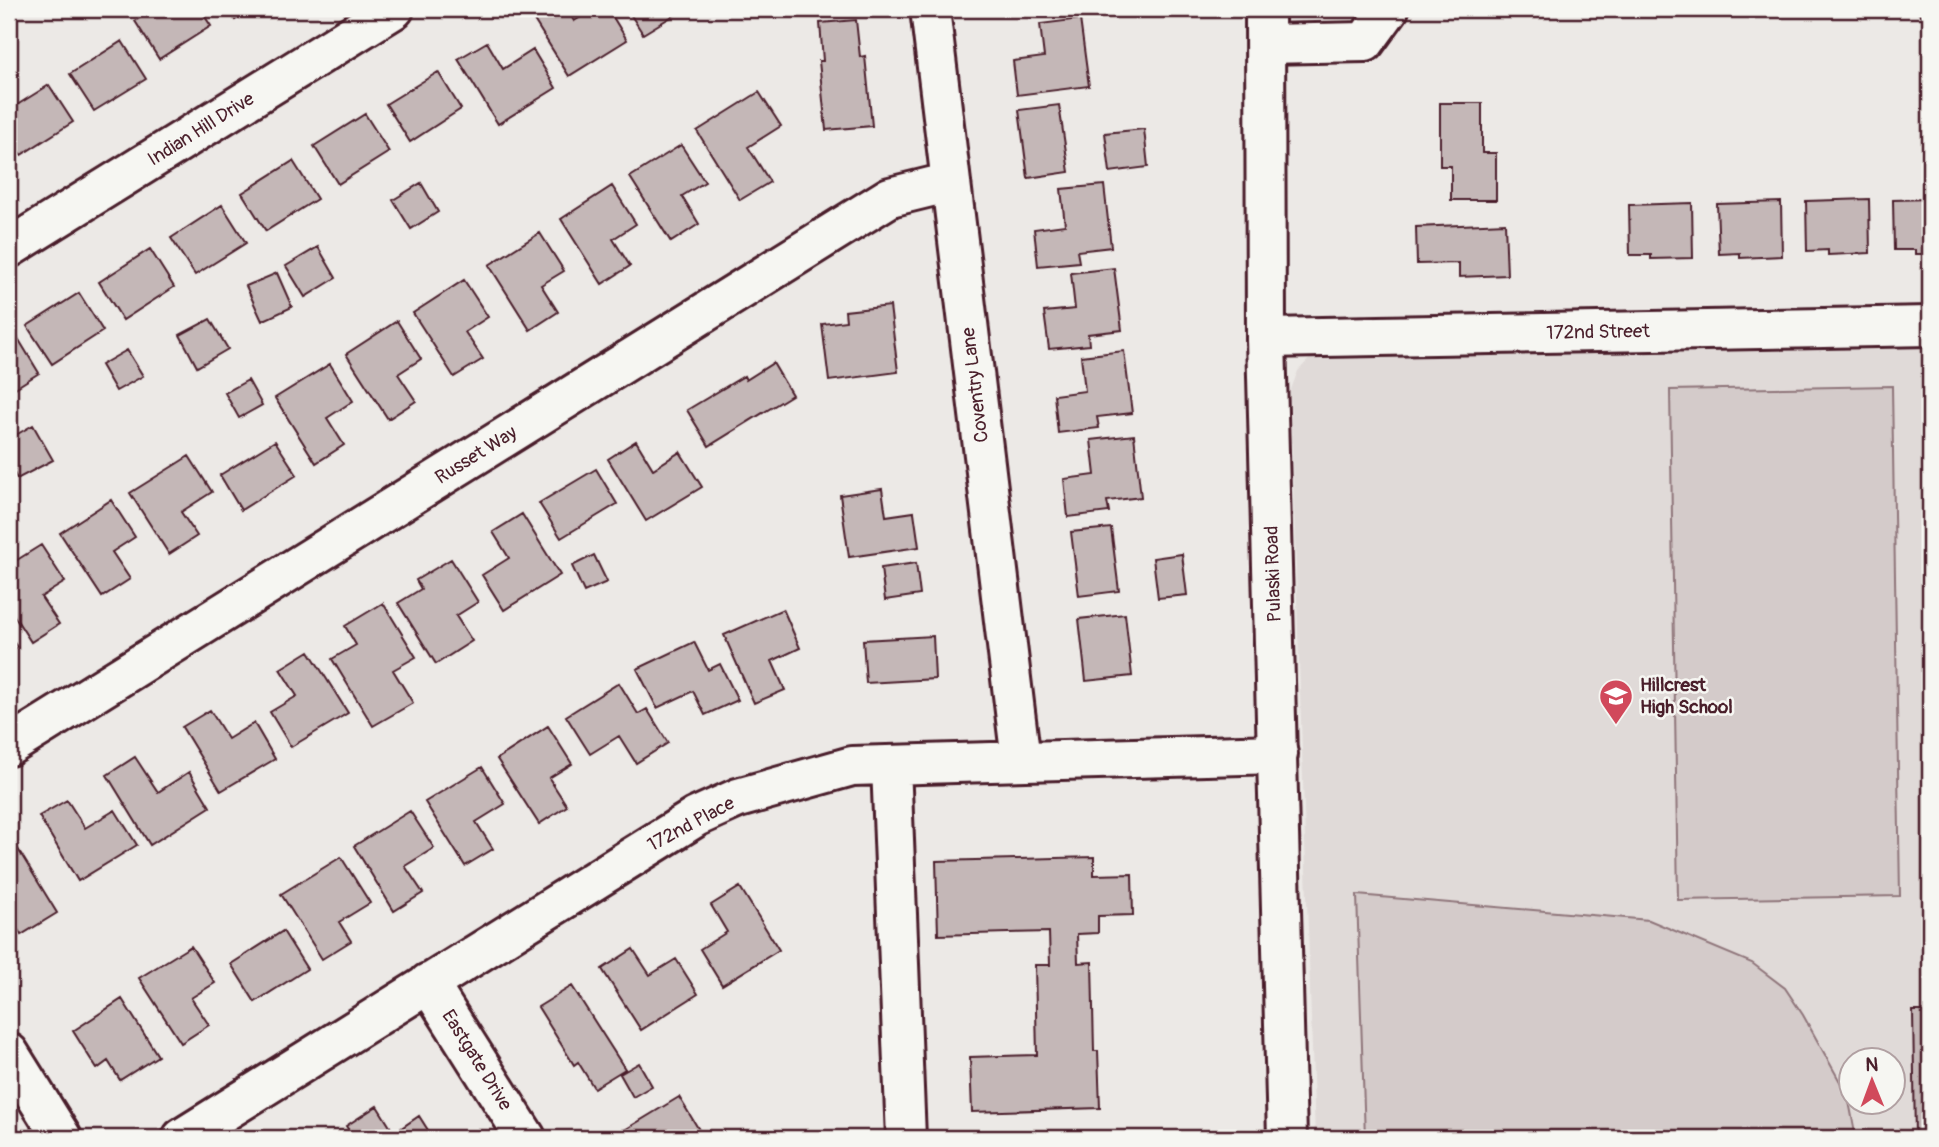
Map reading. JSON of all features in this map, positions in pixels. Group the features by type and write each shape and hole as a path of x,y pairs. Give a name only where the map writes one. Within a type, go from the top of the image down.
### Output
{"street":[{"name":"Indian Hill Drive","path":"9,248 394,9"},
{"name":"Coventry Lane","path":"930,9 1021,761"},
{"path":"1265,27 1365,41 1389,9"},
{"name":"Pulaski Road","path":"1265,27 1266,338 1287,1138"},
{"name":"Russet Way","path":"9,746 890,197 951,182"},
{"name":"172nd Street","path":"1266,338 1930,326"},
{"name":"172nd Place","path":"182,1138 696,817 738,798 852,766 1278,754"},
{"path":"891,765 906,1138"},
{"name":"Eastgate Drive","path":"428,983 526,1138"},
{"path":"9,1054 62,1138"}],"shaded area":[{"name":"Hillcrest High School","path":"1930,343 1930,1138 1315,1138 1290,392 1298,371 1314,354"},
{"path":"1892,386 1900,896 1678,900 1670,390"},
{"path":"1357,895 1649,920 1752,963 1785,988 1803,1015 1838,1078 1838,1116 1852,1116 1856,1138 1365,1138"}],"building":[{"path":"154,9 200,9 211,26 159,59 135,21"},
{"path":"228,9 252,9 235,20"},
{"path":"534,9 567,9 574,21 594,9 608,9 627,40 569,76 529,12"},
{"path":"627,9 684,9 643,34"},
{"path":"1663,9 1690,9 1663,12"},
{"path":"1914,9 1930,9 1930,23"},
{"path":"1080,19 1089,86 1017,95 1013,61 1044,57 1040,24"},
{"path":"856,20 860,57 865,56 872,126 826,130 819,61 823,61 820,23"},
{"path":"122,41 146,79 94,111 70,74"},
{"path":"487,42 503,69 533,50 556,88 498,124 458,59"},
{"path":"438,72 461,109 410,142 386,104"},
{"path":"49,85 73,122 21,155 9,136 9,110"},
{"path":"759,92 781,126 748,147 770,182 740,200 697,131"},
{"path":"1440,103 1482,103 1482,153 1496,153 1496,200 1451,200 1451,166 1440,166"},
{"path":"1059,105 1069,172 1028,178 1019,110"},
{"path":"365,114 389,152 338,184 314,146"},
{"path":"1144,129 1148,167 1110,172 1105,133"},
{"path":"681,145 705,182 682,196 699,224 671,242 630,177"},
{"path":"293,161 317,199 266,231 242,193"},
{"path":"421,183 438,212 411,229 393,200"},
{"path":"1104,185 1111,247 1077,251 1079,262 1038,266 1034,229 1065,225 1061,189"},
{"path":"612,186 636,224 613,239 630,266 602,284 561,219"},
{"path":"1869,199 1870,253 1828,255 1828,250 1807,251 1806,201"},
{"path":"1930,199 1930,254 1915,254 1915,250 1894,250 1893,200"},
{"path":"1781,202 1782,256 1740,258 1740,253 1719,254 1717,204"},
{"path":"1692,203 1693,258 1651,259 1651,255 1630,255 1629,205"},
{"path":"222,205 246,243 195,275 171,238"},
{"path":"1505,223 1507,275 1459,277 1459,263 1417,264 1416,227"},
{"path":"540,233 564,271 541,285 558,312 530,330 489,265"},
{"path":"318,247 336,278 305,297 286,266"},
{"path":"150,249 174,287 123,320 99,282"},
{"path":"1114,268 1122,330 1088,334 1089,345 1049,349 1044,312 1075,309 1071,273"},
{"path":"277,273 292,307 262,321 246,286"},
{"path":"464,280 488,317 465,332 483,359 454,377 413,313"},
{"path":"79,293 103,331 52,364 27,326"},
{"path":"890,306 898,372 829,381 822,324 846,321 845,311"},
{"path":"210,319 228,349 197,367 180,335"},
{"path":"397,321 421,359 398,374 416,401 388,419 346,354"},
{"path":"16,335 39,373 9,392 9,340"},
{"path":"127,350 143,376 116,391 101,365"},
{"path":"1124,351 1132,413 1097,417 1099,428 1058,433 1054,395 1085,391 1081,356"},
{"path":"773,363 792,395 709,446 687,410 744,376 746,380"},
{"path":"330,364 353,401 327,418 344,445 316,463 275,398"},
{"path":"248,380 262,405 239,418 225,393"},
{"path":"33,425 53,460 17,479 9,463 9,439"},
{"path":"1134,435 1141,497 1107,501 1109,512 1068,517 1064,479 1095,475 1091,440"},
{"path":"275,441 297,475 241,510 220,475"},
{"path":"636,441 653,469 680,452 702,487 646,521 608,459"},
{"path":"189,456 212,492 181,512 197,536 169,554 130,493"},
{"path":"596,469 617,504 561,538 539,503"},
{"path":"882,489 886,516 914,512 919,547 849,557 840,495"},
{"path":"111,500 135,537 112,552 130,579 102,597 60,533"},
{"path":"522,514 560,575 504,610 482,575 509,558 493,532"},
{"path":"1111,528 1119,591 1079,596 1071,532"},
{"path":"41,545 65,582 41,597 59,624 31,642 9,608 9,565"},
{"path":"1182,554 1187,595 1158,598 1153,558"},
{"path":"594,555 607,582 584,592 572,566"},
{"path":"451,559 478,602 456,616 472,641 436,664 398,603 421,589 416,580"},
{"path":"916,563 920,595 885,600 881,568"},
{"path":"383,603 416,657 393,670 413,703 373,726 332,659 356,645 345,626"},
{"path":"783,609 800,648 772,661 785,690 754,703 724,635"},
{"path":"1125,614 1132,676 1086,681 1079,619"},
{"path":"9,635 17,647 9,652"},
{"path":"933,636 935,679 866,683 863,640"},
{"path":"694,642 708,670 720,664 738,700 705,715 693,691 657,708 637,669"},
{"path":"309,651 348,713 291,747 270,712 297,696 280,669"},
{"path":"619,683 638,714 647,709 668,743 636,763 619,736 590,754 566,716"},
{"path":"210,710 228,739 254,723 275,759 221,791 182,727"},
{"path":"548,726 572,764 549,778 567,806 539,824 497,759"},
{"path":"135,757 158,792 189,772 210,807 150,845 107,775"},
{"path":"482,767 505,804 476,822 493,849 465,866 425,802"},
{"path":"67,800 85,828 115,810 137,845 78,881 39,816"},
{"path":"410,811 434,848 405,866 423,893 394,911 354,846"},
{"path":"10,836 57,913 21,935 9,914"},
{"path":"341,857 370,903 339,922 351,941 322,959 281,894"},
{"path":"1094,857 1094,875 1132,874 1133,915 1098,916 1098,933 1077,934 1078,963 1092,962 1094,1051 1098,1051 1100,1108 972,1112 970,1057 1037,1055 1035,965 1050,965 1049,932 938,935 936,861"},
{"path":"740,887 779,950 722,985 700,949 727,932 711,905"},
{"path":"283,931 307,969 255,1002 231,964"},
{"path":"191,946 215,983 191,998 209,1025 181,1043 139,978"},
{"path":"633,949 650,975 676,959 698,994 641,1030 602,969"},
{"path":"572,986 625,1069 594,1088 578,1062 574,1065 538,1007"},
{"path":"122,999 158,1056 120,1080 108,1061 97,1069 73,1031"},
{"path":"1913,1011 1930,1011 1930,1138 1915,1138"},
{"path":"639,1063 652,1086 633,1097 620,1074"},
{"path":"679,1097 704,1138 621,1138 618,1134"},
{"path":"377,1106 394,1133 419,1116 433,1138 354,1138 346,1126"}],"place":[{"name":"Hillcrest High School","path":"1616,726"}]}
